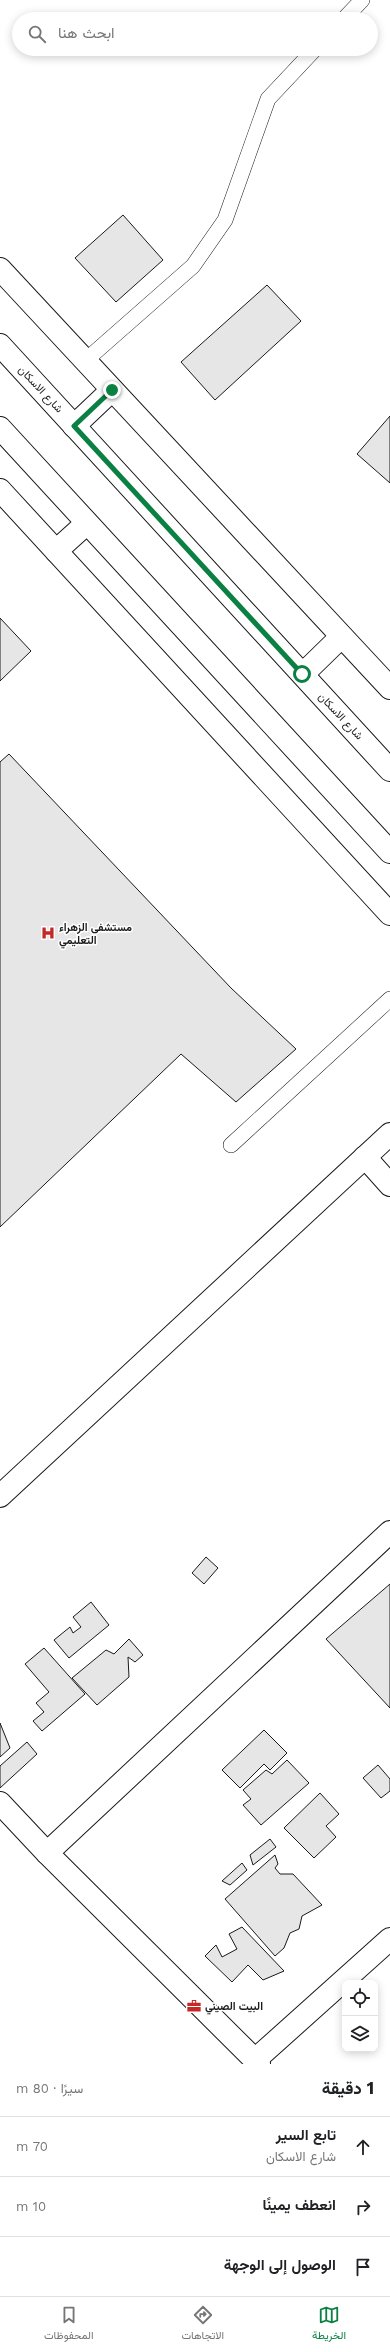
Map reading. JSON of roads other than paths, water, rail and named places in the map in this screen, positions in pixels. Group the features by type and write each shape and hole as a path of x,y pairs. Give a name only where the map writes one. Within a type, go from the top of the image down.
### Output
{"street":[{"path":"0,269 390,688"},
{"name":"شارع الاسكان","path":"0,345 390,770"},
{"path":"74,426 112,390"},
{"path":"0,428 390,852"},
{"path":"0,490 390,914"},
{"path":"56,551 87,523"},
{"path":"302,674 341,636"},
{"path":"0,1496 390,1134"},
{"path":"365,1157 390,1185"},
{"path":"47,1853 390,1532"},
{"path":"0,1803 47,1853 257,2062 390,1939"}],"lane":[{"path":"351,12 362,0"},
{"path":"86,361 193,266 225,220 268,99 308,56"},
{"path":"230,1145 390,999"}],"place":[{"name":"مستشفى الزهراء التعليمي","path":"48,933"},
{"name":"البيت الصيني","path":"194,2006"}]}
